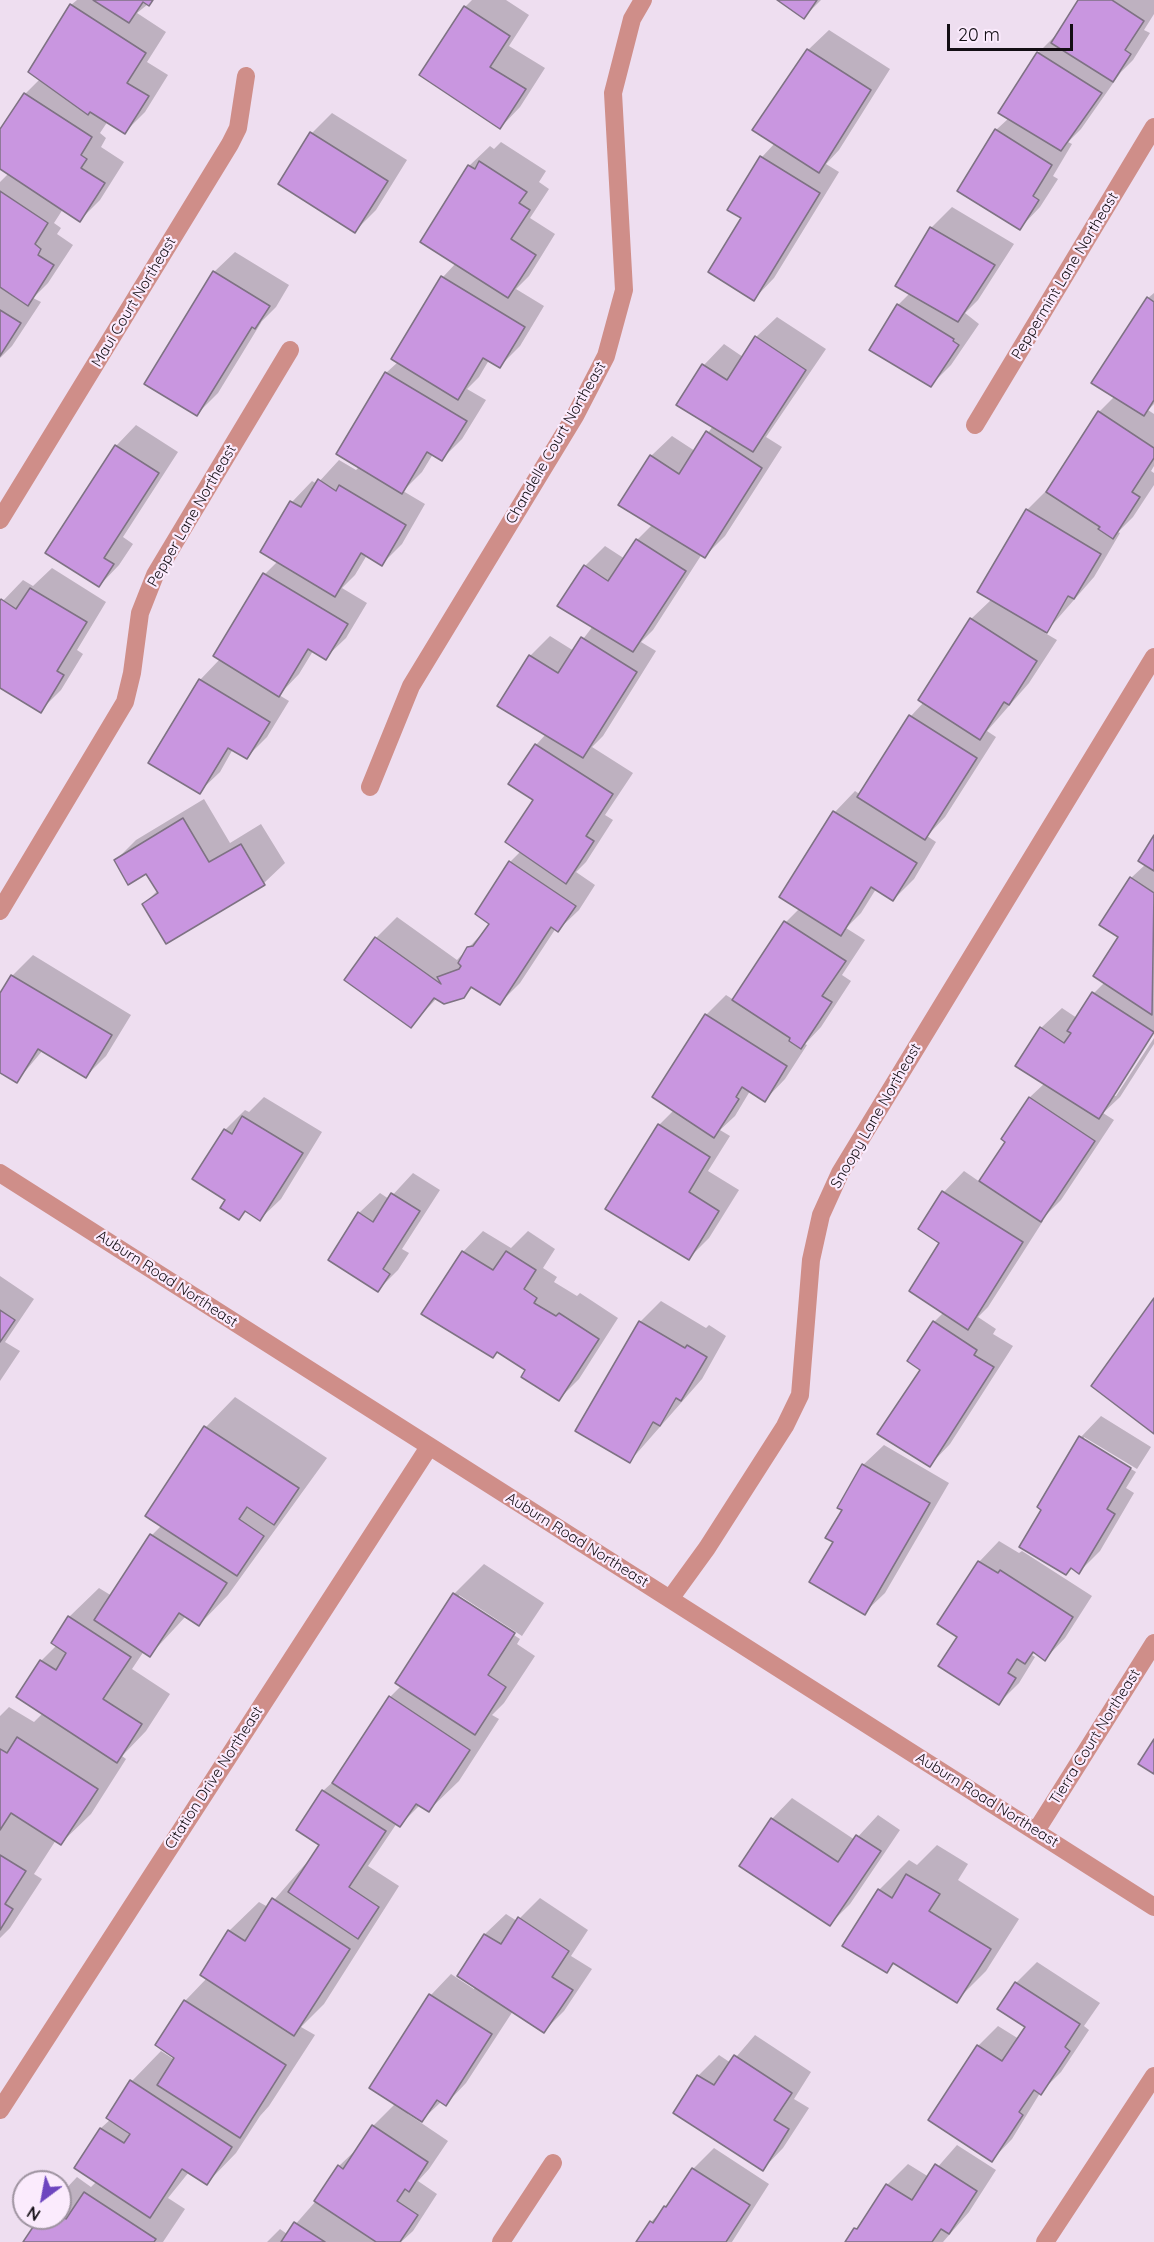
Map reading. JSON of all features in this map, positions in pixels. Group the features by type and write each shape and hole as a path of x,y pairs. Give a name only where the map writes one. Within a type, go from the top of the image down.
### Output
{"street":[{"name":"Chandelle Court Northeast","path":"370,787 411,686 575,416 606,356 624,290 613,93 632,19 643,0"},
{"name":"Maui Court Northeast","path":"0,520 230,144 238,128 246,76"},
{"name":"Peppermint Lane Northeast","path":"975,425 1154,127"},
{"name":"Pepper Lane Northeast","path":"0,911 125,702 132,673 140,613 155,574 290,350"},
{"name":"Snoopy Lane Northeast","path":"670,1599 707,1548 785,1426 800,1395 811,1260 821,1215 840,1173 1154,657"},
{"name":"Auburn Road Northeast","path":"0,1173 1154,1907"},
{"name":"Citation Drive Northeast","path":"0,2110 429,1447"},
{"name":"Tierra Court Northeast","path":"1036,1831 1154,1643"},
{"path":"1045,2242 1154,2076"},
{"path":"501,2242 553,2163"}],"building":[{"path":"93,0 153,0 149,6 143,2 129,23"},
{"path":"777,0 817,0 804,19"},
{"path":"1078,0 1112,0 1144,21 1125,50 1131,54 1113,82 1051,43"},
{"path":"70,4 146,53 127,83 149,96 125,134 90,112 88,115 28,72"},
{"path":"464,6 510,36 490,67 526,89 500,129 419,75"},
{"path":"807,49 871,90 819,173 752,130"},
{"path":"1037,52 1102,93 1061,151 998,113"},
{"path":"24,93 92,137 81,155 87,159 81,168 105,183 80,222 0,169 0,129"},
{"path":"995,129 1052,165 1033,196 1039,200 1020,230 957,191"},
{"path":"310,132 388,181 355,233 278,184"},
{"path":"760,156 820,193 754,301 708,272 741,218 727,210"},
{"path":"479,161 527,192 519,203 530,210 511,239 536,255 508,298 420,242 468,165 475,169"},
{"path":"0,191 48,223 35,244 41,249 38,255 54,265 28,306 0,287"},
{"path":"930,227 995,265 958,322 895,286"},
{"path":"213,271 270,306 255,329 252,327 197,416 144,384"},
{"path":"441,276 525,327 500,368 483,358 458,400 391,359"},
{"path":"1147,297 1154,302 1154,400 1144,416 1091,383"},
{"path":"897,304 954,339 953,341 959,345 931,387 869,350"},
{"path":"0,310 21,323 0,356"},
{"path":"755,336 806,370 753,452 676,405 702,364 727,380"},
{"path":"385,372 467,421 442,461 427,452 402,494 336,454"},
{"path":"1098,411 1154,448 1154,458 1132,492 1140,497 1113,539 1098,529 1100,527 1046,492"},
{"path":"706,431 762,468 705,558 618,505 650,455 679,474"},
{"path":"115,445 159,473 104,558 114,564 99,587 45,553"},
{"path":"318,479 336,491 339,485 406,525 382,566 361,553 335,597 260,552 290,501 301,507"},
{"path":"1026,509 1101,554 1074,599 1068,596 1047,633 977,592"},
{"path":"636,539 686,571 633,652 557,606 584,565 608,581"},
{"path":"263,573 348,624 326,660 308,649 279,697 213,656"},
{"path":"30,588 87,622 57,671 64,675 41,713 0,688 0,601 1,599 16,609"},
{"path":"970,618 1037,661 1009,705 1004,702 980,740 918,700"},
{"path":"581,637 637,672 583,758 497,706 529,655 558,673"},
{"path":"199,679 270,722 247,759 228,748 200,794 148,763"},
{"path":"909,715 977,758 925,840 857,797"},
{"path":"535,744 613,794 586,836 594,841 566,884 505,842 533,800 508,784"},
{"path":"833,811 917,863 893,901 871,887 841,936 779,897"},
{"path":"183,818 209,862 241,844 265,885 166,944 142,904 158,893 146,874 128,885 114,860"},
{"path":"1154,835 1154,871 1138,861"},
{"path":"509,861 576,906 558,932 551,927 500,1005 471,987 464,998 444,1004 434,998 411,1028 344,980 375,937 441,984 437,977 459,969 461,966 458,963 467,947 473,946 489,924 475,914"},
{"path":"1130,877 1154,893 1152,1015 1093,976 1118,937 1099,925"},
{"path":"784,921 846,961 822,996 832,1002 801,1049 789,1041 790,1038 732,1000"},
{"path":"11,975 112,1035 86,1078 38,1049 17,1083 0,1073 0,993"},
{"path":"1092,992 1154,1032 1099,1119 1015,1066 1040,1027 1064,1043 1071,1033 1067,1031"},
{"path":"705,1014 787,1066 765,1102 742,1087 736,1097 739,1099 714,1138 652,1097"},
{"path":"1029,1097 1095,1141 1041,1222 979,1181 1005,1142 1001,1139"},
{"path":"242,1116 303,1153 260,1221 245,1211 239,1220 220,1208 225,1200 192,1179 224,1129 232,1134"},
{"path":"658,1124 710,1157 689,1192 719,1211 689,1260 605,1209"},
{"path":"942,1191 1023,1242 968,1330 909,1291 939,1243 918,1229"},
{"path":"391,1193 420,1211 383,1269 390,1274 378,1292 328,1260 358,1212 373,1222"},
{"path":"462,1251 493,1270 506,1251 536,1270 524,1289 537,1298 534,1303 556,1316 559,1313 599,1339 559,1401 521,1377 525,1370 497,1352 493,1358 421,1314"},
{"path":"1154,1298 1154,1434 1091,1386"},
{"path":"0,1310 15,1320 0,1342"},
{"path":"639,1321 685,1348 687,1345 707,1357 681,1401 676,1398 660,1426 653,1422 630,1463 575,1431"},
{"path":"933,1321 977,1350 974,1355 994,1367 930,1467 877,1434 920,1370 907,1361"},
{"path":"204,1426 299,1488 274,1525 247,1507 239,1519 264,1536 237,1576 145,1516"},
{"path":"1079,1436 1131,1468 1107,1509 1115,1514 1079,1574 1071,1568 1066,1575 1019,1547 1041,1510 1037,1507"},
{"path":"862,1464 930,1503 865,1615 809,1582 833,1542 825,1538 842,1510 837,1508"},
{"path":"150,1534 227,1583 199,1626 179,1613 150,1657 94,1620"},
{"path":"978,1561 998,1573 1000,1570 1073,1617 1045,1661 1033,1652 1025,1664 1017,1659 1008,1673 1016,1678 999,1705 938,1666 957,1637 937,1624"},
{"path":"453,1593 515,1633 488,1675 506,1687 475,1735 395,1683"},
{"path":"68,1616 131,1657 103,1699 142,1724 117,1763 16,1697 40,1660 56,1670 66,1653 51,1643"},
{"path":"389,1696 470,1750 429,1812 416,1804 400,1827 332,1783"},
{"path":"17,1737 98,1789 61,1845 11,1813 0,1830 0,1749 7,1753"},
{"path":"1154,1739 1154,1774 1138,1764"},
{"path":"322,1790 386,1831 349,1887 379,1907 358,1939 288,1892 319,1845 296,1830"},
{"path":"771,1818 838,1862 856,1835 881,1851 830,1926 739,1866"},
{"path":"0,1855 26,1871 5,1904 13,1909 0,1930"},
{"path":"906,1874 940,1894 929,1911 991,1949 957,2003 893,1963 887,1973 842,1946 878,1889 892,1898"},
{"path":"272,1898 350,1949 294,2036 200,1975 228,1930 245,1941"},
{"path":"518,1917 569,1951 552,1977 573,1990 544,2033 457,1976 484,1934 501,1944"},
{"path":"1015,1982 1080,2024 1065,2047 1070,2051 1041,2095 1034,2090 1019,2112 1023,2115 992,2162 928,2120 977,2045 1002,2061 1025,2027 997,2009"},
{"path":"429,1994 492,2034 446,2106 437,2100 422,2122 369,2088"},
{"path":"184,2000 286,2065 240,2138 157,2085 174,2058 155,2045"},
{"path":"734,2055 792,2093 774,2120 789,2129 763,2171 673,2113 697,2075 714,2085"},
{"path":"130,2080 232,2147 207,2185 182,2169 150,2218 74,2168 100,2128 124,2143 130,2134 106,2118"},
{"path":"372,2125 428,2162 409,2192 405,2189 397,2201 418,2215 400,2242 376,2242 314,2201 338,2165 343,2169"},
{"path":"935,2164 977,2191 949,2234 941,2229 932,2242 845,2242 854,2228 857,2229 886,2184 912,2200"},
{"path":"692,2168 750,2205 726,2242 636,2242 650,2221 653,2223 664,2206 666,2207"},
{"path":"84,2192 156,2239 154,2242 23,2242 31,2230 72,2230 72,2210"},
{"path":"294,2222 325,2242 281,2242"}]}
